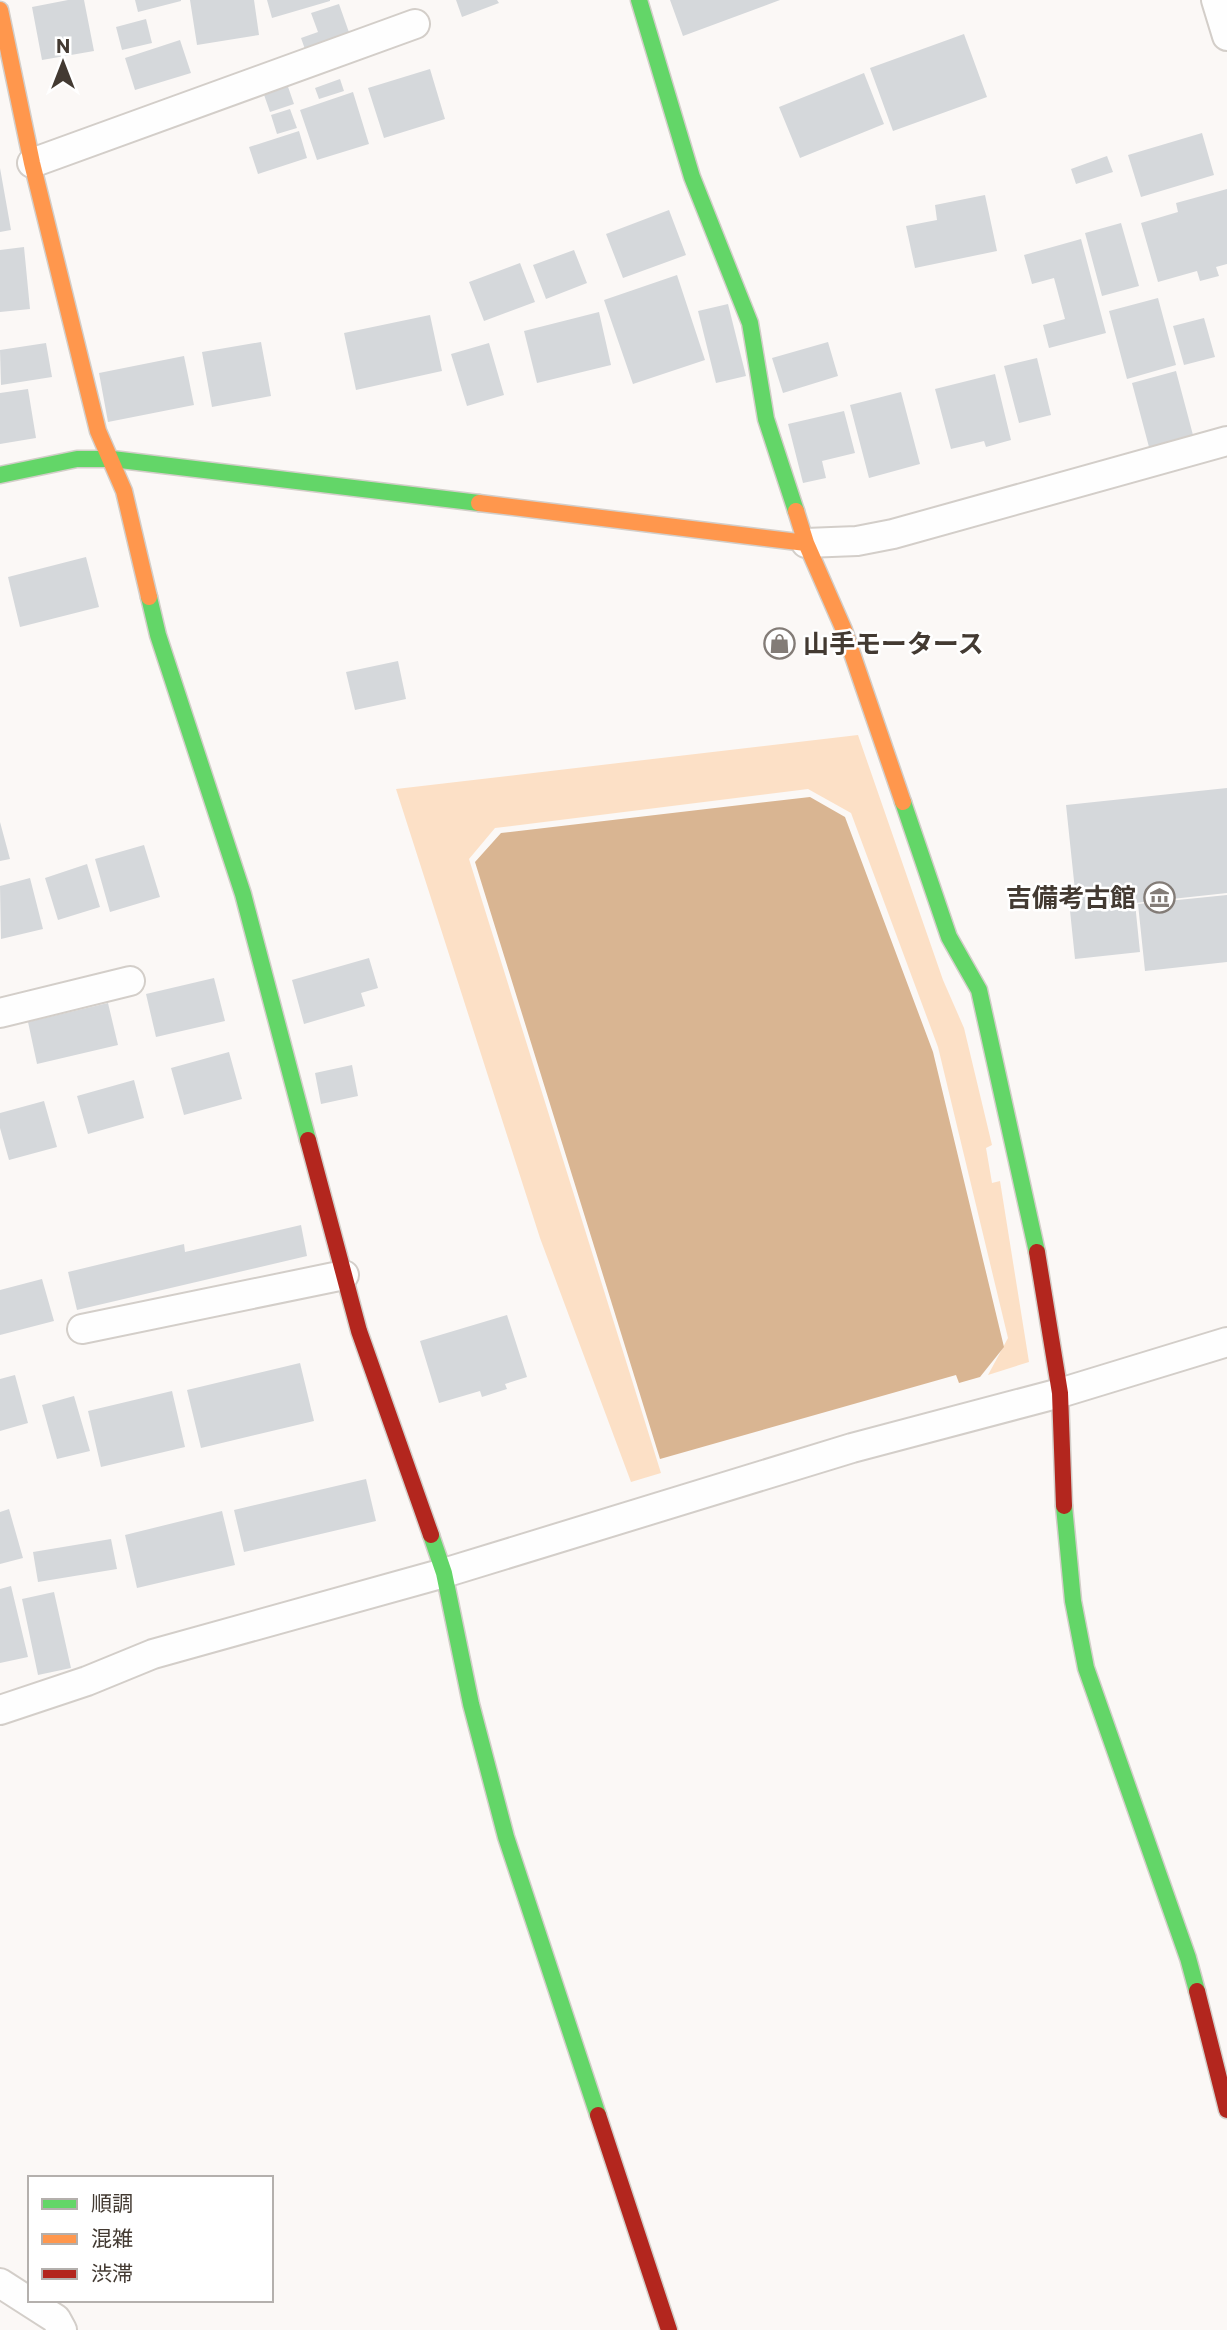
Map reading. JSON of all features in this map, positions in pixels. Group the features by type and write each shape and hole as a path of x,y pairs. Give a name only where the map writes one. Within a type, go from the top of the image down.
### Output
{"street":[{"path":"639,0 692,177 746,311 766,419 806,543 844,630 949,937 979,990 1031,1217 1060,1393 1065,1534 1073,1601 1086,1668 1188,1958 1227,2110"},
{"path":"1216,0 1227,36"},
{"path":"0,10 32,163 98,431 124,491 158,635 243,894 359,1331 444,1573 471,1704 506,1838 670,2330"},
{"path":"32,163 415,24"},
{"path":"0,475 77,459 112,459 806,543 857,541 893,534 1227,441"},
{"path":"0,1013 130,981"},
{"path":"82,1329 344,1275"},
{"path":"0,1710 87,1681 153,1654 444,1573 852,1448 1060,1393 1227,1342"},
{"path":"0,2283 28,2301"},
{"path":"30,2302 56,2319 62,2330"}],"shaded area":[{"path":"858,735 943,980 964,1028 992,1145 986,1148 992,1183 1000,1181 1029,1362 988,1375 1008,1338 938,1047 851,813 808,789 495,828 469,859 661,1473 631,1482 540,1238 396,789"},
{"path":"810,797 845,817 933,1052 1004,1347 980,1377 959,1383 956,1375 660,1459 475,862 501,833"}],"building":[{"path":"68,0 84,0 94,51 42,60 32,7"},
{"path":"135,0 181,0 181,1 138,12"},
{"path":"190,0 254,0 259,35 197,45"},
{"path":"267,0 330,0 330,1 272,18"},
{"path":"456,0 497,0 499,3 462,17"},
{"path":"670,0 780,0 683,36"},
{"path":"339,4 351,38 306,52 301,38 318,32 311,13"},
{"path":"146,19 152,43 122,50 116,27"},
{"path":"964,34 987,97 893,131 870,68"},
{"path":"180,40 191,73 135,90 125,58"},
{"path":"430,69 445,119 384,138 368,88"},
{"path":"864,73 884,124 800,158 779,107"},
{"path":"340,79 344,91 319,99 315,88"},
{"path":"286,81 294,104 270,112 262,89"},
{"path":"353,92 369,144 317,160 300,110"},
{"path":"290,109 297,128 277,134 271,115"},
{"path":"299,131 307,158 258,174 249,147"},
{"path":"1202,133 1214,175 1141,197 1128,155"},
{"path":"1107,156 1113,172 1076,184 1071,169"},
{"path":"0,168 11,230 0,232"},
{"path":"1227,189 1227,264 1216,267 1219,276 1200,281 1197,271 1158,282 1141,223 1178,212 1176,203"},
{"path":"985,195 997,251 915,268 906,226 937,220 935,205"},
{"path":"669,210 686,255 623,278 606,234"},
{"path":"1121,223 1139,286 1102,296 1085,233"},
{"path":"1081,239 1106,333 1049,348 1043,325 1065,319 1054,278 1032,284 1024,255"},
{"path":"24,247 30,309 0,312 0,250"},
{"path":"574,250 587,283 546,299 533,265"},
{"path":"520,263 535,302 484,321 469,282"},
{"path":"677,275 705,360 633,384 604,300"},
{"path":"1158,298 1176,365 1127,379 1109,311"},
{"path":"728,304 746,376 716,383 698,311"},
{"path":"599,312 611,365 537,383 524,331"},
{"path":"430,315 442,371 356,390 344,333"},
{"path":"1204,318 1215,357 1184,365 1173,326"},
{"path":"261,342 271,396 212,407 202,352"},
{"path":"828,342 838,376 783,393 772,358"},
{"path":"46,343 52,377 1,385 0,350"},
{"path":"489,343 504,395 467,406 451,354"},
{"path":"184,356 194,405 108,422 99,373"},
{"path":"1037,358 1051,415 1019,423 1004,366"},
{"path":"1176,371 1193,435 1149,447 1132,383"},
{"path":"995,374 1011,440 986,447 984,441 951,449 935,389"},
{"path":"28,389 36,438 0,444 0,393"},
{"path":"901,392 920,464 869,478 850,405"},
{"path":"844,411 855,453 822,461 826,478 803,483 788,424"},
{"path":"86,557 99,607 20,627 8,577"},
{"path":"398,661 406,699 355,710 346,672"},
{"path":"1227,788 1227,893 1135,903 1140,952 1075,959 1069,901 1076,900 1066,805"},
{"path":"0,822 10,859 0,861"},
{"path":"144,845 160,897 110,912 95,859"},
{"path":"87,864 100,907 58,920 45,878"},
{"path":"30,878 43,929 1,939 0,886"},
{"path":"1227,895 1227,962 1145,971 1138,904"},
{"path":"369,958 378,988 361,993 365,1006 304,1024 292,980"},
{"path":"214,978 225,1021 156,1037 146,994"},
{"path":"108,1003 118,1045 37,1064 28,1022"},
{"path":"229,1052 242,1099 184,1115 171,1068"},
{"path":"352,1065 358,1096 321,1104 315,1073"},
{"path":"134,1080 144,1118 88,1134 77,1096"},
{"path":"44,1101 57,1147 9,1160 0,1128 0,1113"},
{"path":"301,1225 307,1256 77,1310 68,1272 184,1244 185,1252"},
{"path":"42,1279 54,1321 0,1335 0,1290"},
{"path":"507,1315 527,1377 505,1384 507,1389 482,1397 480,1391 439,1403 420,1341"},
{"path":"300,1363 314,1421 201,1448 187,1390"},
{"path":"15,1375 28,1423 0,1431 0,1379"},
{"path":"172,1391 185,1447 101,1467 88,1411"},
{"path":"74,1396 90,1451 57,1459 42,1405"},
{"path":"366,1479 376,1521 244,1552 234,1510"},
{"path":"9,1509 23,1558 0,1564 0,1512"},
{"path":"222,1511 235,1565 137,1588 125,1535"},
{"path":"111,1539 117,1569 38,1582 33,1552"},
{"path":"11,1586 28,1657 0,1663 0,1589"},
{"path":"54,1592 71,1668 38,1675 22,1599"}],"traffic: fast":[{"path":"639,0 692,177 750,323 766,419 796,511"},
{"path":"0,475 77,459 112,459 479,503"},
{"path":"149,597 158,635 243,894 308,1140"},
{"path":"903,802 949,937 979,990 1037,1252"},
{"path":"1064,1506 1073,1601 1086,1668 1188,1958 1197,1991"},
{"path":"431,1535 444,1573 471,1704 506,1837 598,2115"}],"traffic: slow":[{"path":"0,10 32,163 98,431 124,491 149,597"},
{"path":"479,503 806,543"},
{"path":"796,511 806,543 844,630 903,802"}],"traffic: jam":[{"path":"308,1140 359,1331 431,1535"},
{"path":"1037,1252 1060,1393 1064,1506"},
{"path":"1197,1991 1227,2110"},
{"path":"598,2115 669,2330"}],"place":[{"name":"山手モータース","path":"780,644"},
{"name":"吉備考古館","path":"1159,898"}]}
